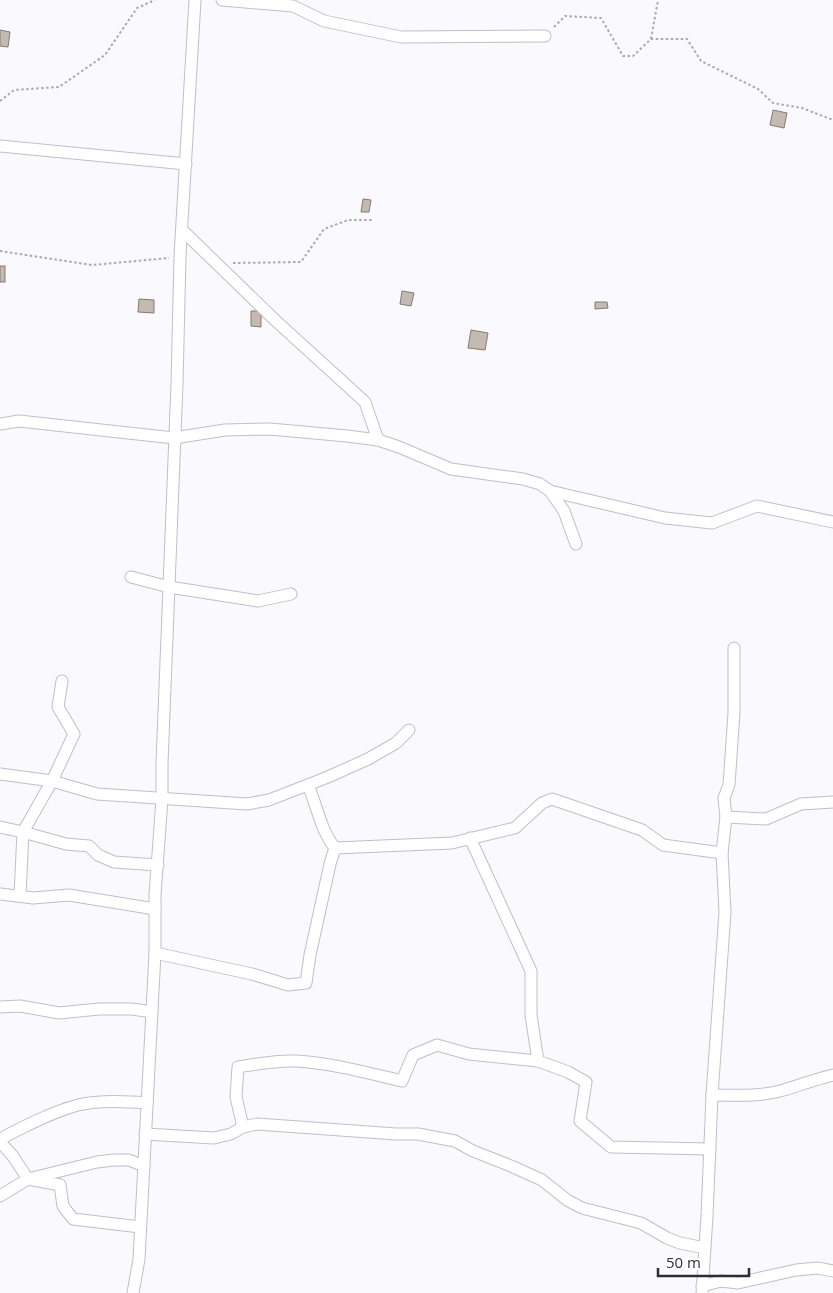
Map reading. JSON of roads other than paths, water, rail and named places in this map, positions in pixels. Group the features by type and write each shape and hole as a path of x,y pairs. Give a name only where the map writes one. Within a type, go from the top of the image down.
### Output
{"street":[{"path":"133,1293 139,1259 155,953 155,909 162,799 180,256 195,0"},
{"path":"222,0 293,6 324,21 402,37 545,36"},
{"path":"0,146 186,164"},
{"path":"182,230 276,321 365,402 378,440"},
{"path":"0,424 19,421 174,438 225,430 270,430 378,440 451,469 523,479 540,484 550,491 564,510 576,544"},
{"path":"550,491 665,518 712,522 757,506 833,522"},
{"path":"131,576 169,587 258,601 291,594"},
{"path":"734,648 734,713 729,786 724,798 726,817 722,853 725,912 712,1094 702,1290 721,1282 738,1283 796,1270 818,1268 833,1271"},
{"path":"20,896 23,832 52,781 74,734 58,707 62,681"},
{"path":"0,774 52,781 97,794 247,804 269,800 368,759 396,743 409,730"},
{"path":"308,785 326,838 335,848"},
{"path":"335,848 452,843 515,828 542,803 552,799 642,830 663,845 722,853"},
{"path":"726,817 766,819 801,804 833,802"},
{"path":"0,827 66,844 89,846 98,855 114,862 158,865"},
{"path":"470,838 502,904 531,971 531,1015 538,1061"},
{"path":"155,953 252,974 288,985 306,983 310,955 335,848"},
{"path":"0,894 34,898 69,895 155,909"},
{"path":"0,1006 20,1006 59,1013 99,1009 132,1009 152,1012"},
{"path":"243,1126 236,1097 238,1068 294,1061 346,1068 402,1081 413,1056 437,1045 469,1054 538,1061 568,1072 586,1082 580,1121 611,1147 710,1149"},
{"path":"712,1094 742,1095 779,1091 804,1082 833,1075"},
{"path":"140,1227 73,1219 63,1206 60,1185 28,1179 0,1141 27,1125 78,1105 122,1101 146,1103"},
{"path":"145,1134 214,1138 230,1134 243,1126 257,1124 418,1134 438,1137 455,1141 473,1151 542,1180 567,1200 582,1208 641,1223 667,1238 680,1243 705,1248"},
{"path":"0,1196 28,1179 79,1166 114,1160 129,1160 144,1166"}]}
